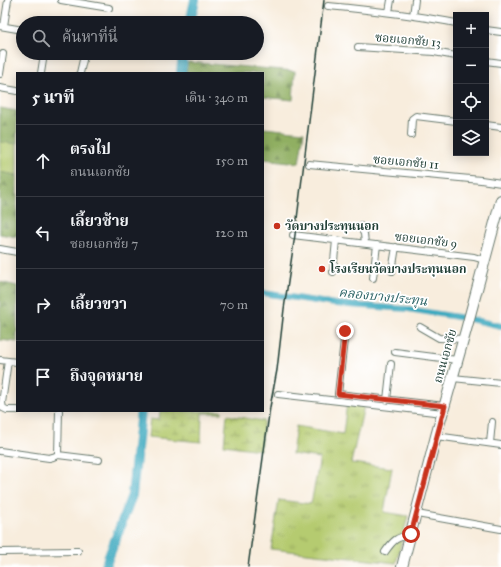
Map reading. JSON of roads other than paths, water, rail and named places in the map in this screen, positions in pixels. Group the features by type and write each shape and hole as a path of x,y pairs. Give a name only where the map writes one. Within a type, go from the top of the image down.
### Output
{"main road":[{"name":"ถนนเอกชัย","path":"402,567 484,260 499,214 501,200"}],"street":[{"path":"8,0 2,26 16,29"},
{"path":"61,0 109,8"},
{"path":"389,12 391,0"},
{"path":"413,16 415,0"},
{"path":"328,6 389,12 453,23"},
{"path":"489,30 501,32"},
{"name":"ซอยเอกชัย 13","path":"358,47 434,52 453,55"},
{"path":"0,74 3,54"},
{"path":"41,72 43,60"},
{"path":"80,72 83,60"},
{"path":"489,61 501,63"},
{"path":"0,88 16,91"},
{"path":"411,135 412,118 416,116 453,121"},
{"path":"489,126 501,128"},
{"name":"ซอยเอกชัย 11","path":"308,164 501,183"},
{"path":"360,226 364,234 365,243"},
{"name":"ซอยเอกชัย 9","path":"293,235 474,257 484,260"},
{"path":"333,272 336,240"},
{"path":"373,278 377,245"},
{"path":"392,271 396,247"},
{"path":"0,249 16,252"},
{"path":"420,327 438,338 465,334"},
{"path":"345,331 338,394 444,409"},
{"path":"395,352 457,360"},
{"path":"0,360 16,362"},
{"path":"8,361 2,403 3,408 7,410 16,410"},
{"path":"387,400 391,364"},
{"path":"452,378 501,383"},
{"path":"278,394 444,409"},
{"path":"58,455 59,412"},
{"path":"490,443 492,422"},
{"path":"436,436 501,445"},
{"path":"0,451 50,458 58,455 99,460"},
{"path":"416,514 501,529"},
{"path":"384,552 392,542 399,537 411,534"},
{"path":"0,552 78,551"}],"waterway":[{"path":"192,16 195,0"},
{"path":"181,72 182,60"},
{"name":"คลองบางประทุน","path":"264,293 335,304 408,309 470,319 501,326"},
{"path":"105,567 132,495 141,412"}],"railway":[{"path":"248,567 270,407 277,370 324,0"}],"place":[{"name":"วัดบางประทุนนอก","path":"277,226"},
{"name":"โรงเรียนวัดบางประทุนนอก","path":"322,269"}]}
